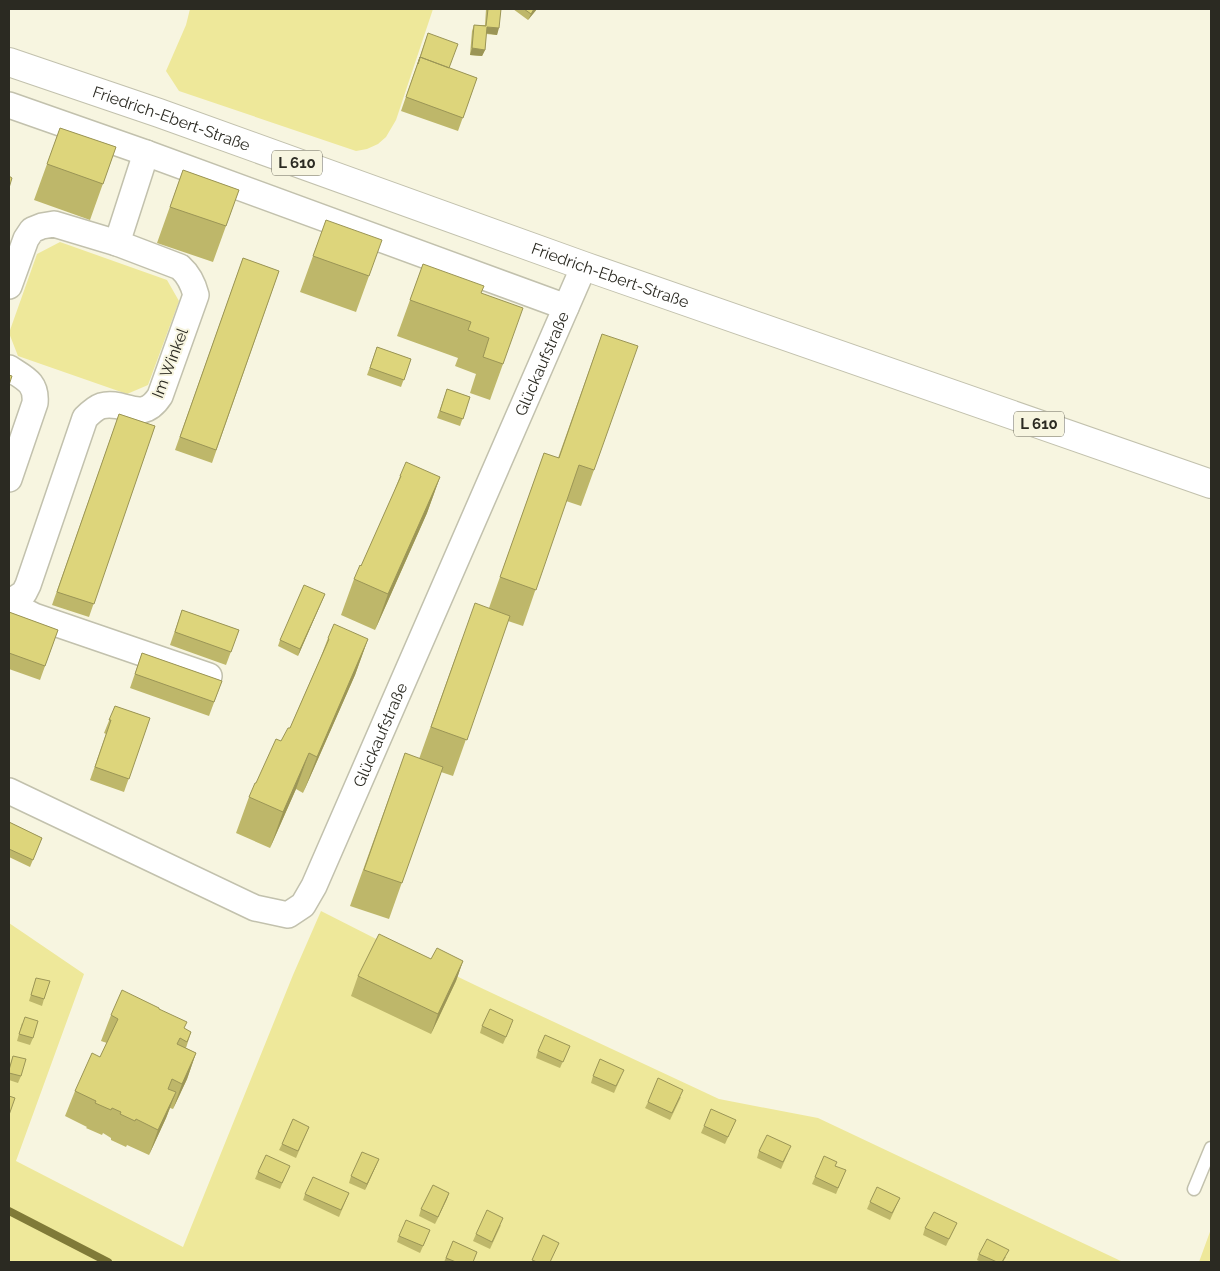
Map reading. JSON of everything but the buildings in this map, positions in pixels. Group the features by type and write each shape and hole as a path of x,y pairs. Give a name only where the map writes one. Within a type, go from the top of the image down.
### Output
{"main road":[{"name":"Friedrich-Ebert-Straße","path":"9,62 159,113 584,266 1211,484"}],"street":[{"path":"9,105 146,153 566,307"},
{"path":"117,244 146,153"},
{"name":"Im Winkel","path":"9,286 26,239 32,230 54,224 180,267 193,282 196,295 160,396 154,405 139,410 103,405 85,418 28,585 24,593 9,603 34,616 209,676"},
{"name":"Glückaufstraße","path":"9,791 255,908 288,915 303,905 318,877 584,266"},
{"path":"9,368 29,381 36,396 9,479"}],"lane":[{"path":"1194,1189 1211,1148"}],"shaded area":[{"path":"190,9 433,9 396,120 386,137 378,144 356,151 179,91 166,71 186,25"},
{"path":"60,242 167,280 179,301 148,385 127,394 18,356 9,333 37,254"},
{"path":"321,911 386,944 396,947 719,1099 818,1118 1123,1262 9,1262 9,923 84,974 16,1161 183,1247 293,975"},
{"path":"1211,1229 1211,1262 1199,1262"}],"waterway":[{"path":"9,1211 108,1262"}]}
